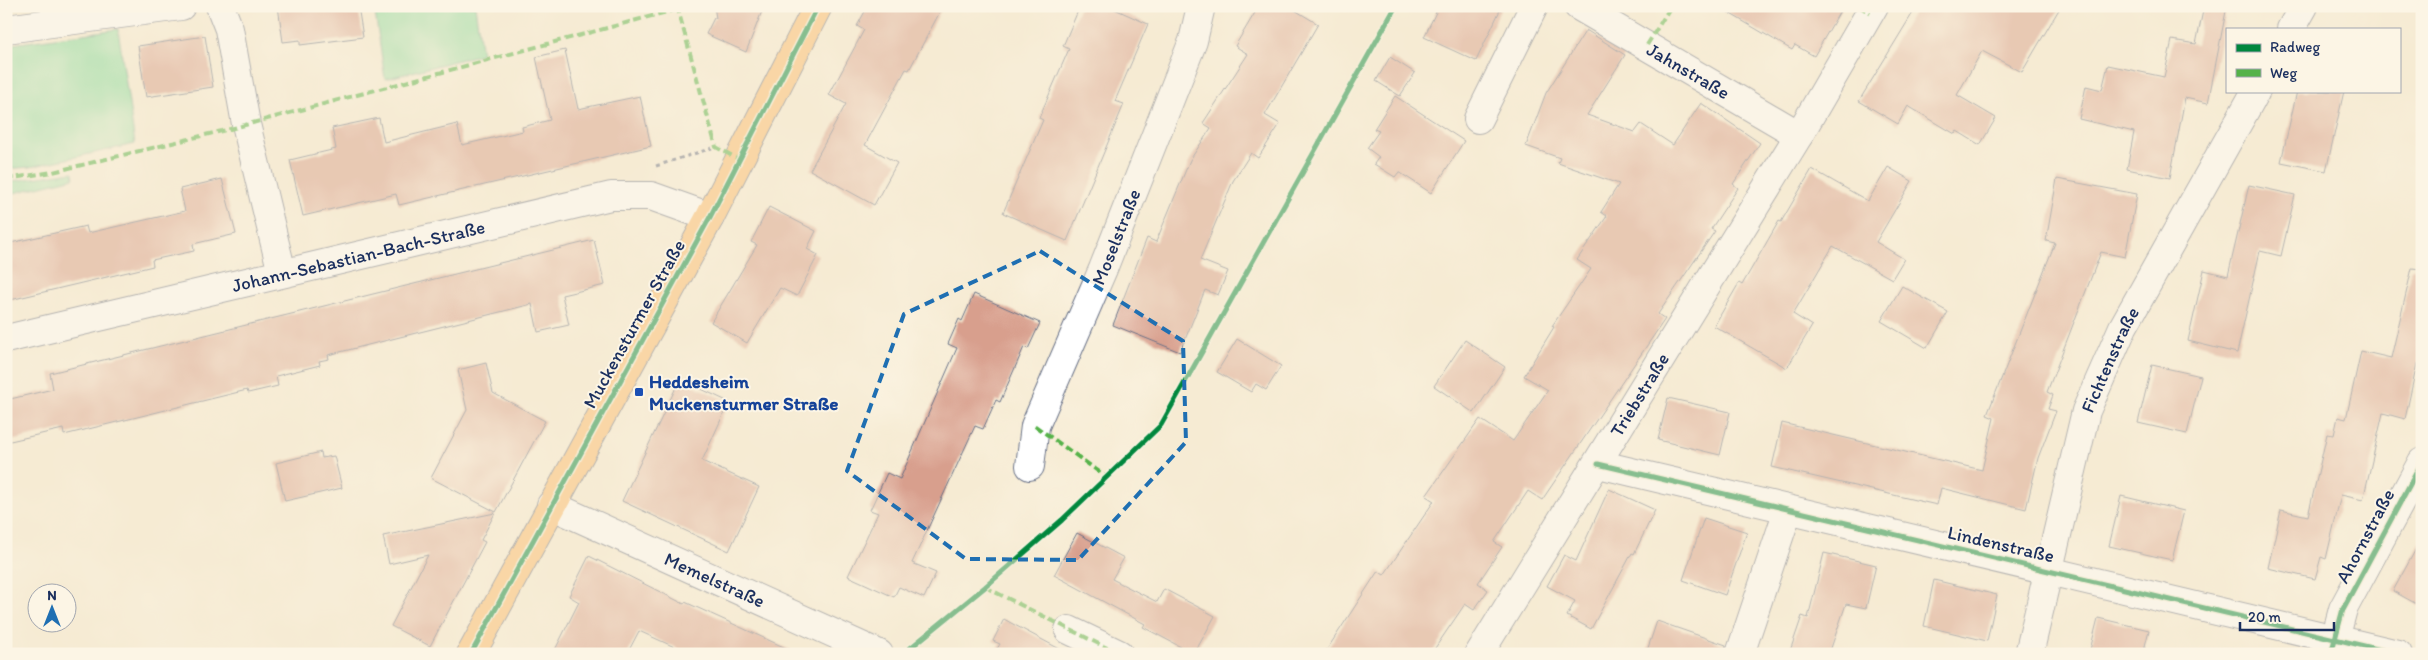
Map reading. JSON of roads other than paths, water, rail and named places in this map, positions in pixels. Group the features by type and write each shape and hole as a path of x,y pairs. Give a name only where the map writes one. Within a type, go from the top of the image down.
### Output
{"main road":[{"name":"Muckensturmer Straße","path":"471,654 710,217 818,6"}],"street":[{"path":"6,29 181,6"},
{"path":"220,6 229,29 246,124 282,272"},
{"name":"Moselstraße","path":"1030,466 1035,426 1103,269 1192,41 1201,6"},
{"path":"1478,119 1534,6"},
{"name":"Jahnstraße","path":"1578,6 1799,135"},
{"name":"Triebstraße","path":"1479,654 1598,464 1799,135 1874,6"},
{"path":"2292,28 2304,6"},
{"name":"Fichtenstraße","path":"2028,654 2086,411 2123,327 2255,92"},
{"name":"Johann-Sebastian-Bach-Straße","path":"6,338 611,196 651,196 710,217"},
{"name":"Ahornstraße","path":"2333,646 2343,609 2422,462"},
{"name":"Lindenstraße","path":"1598,464 2048,571 2333,646 2398,654"},
{"name":"Memelstraße","path":"551,505 879,654"},
{"path":"1740,654 1788,510"},
{"path":"1069,630 1105,651"}],"place":[{"name":"Heddesheim Muckensturmer Straße","path":"639,392"}]}
